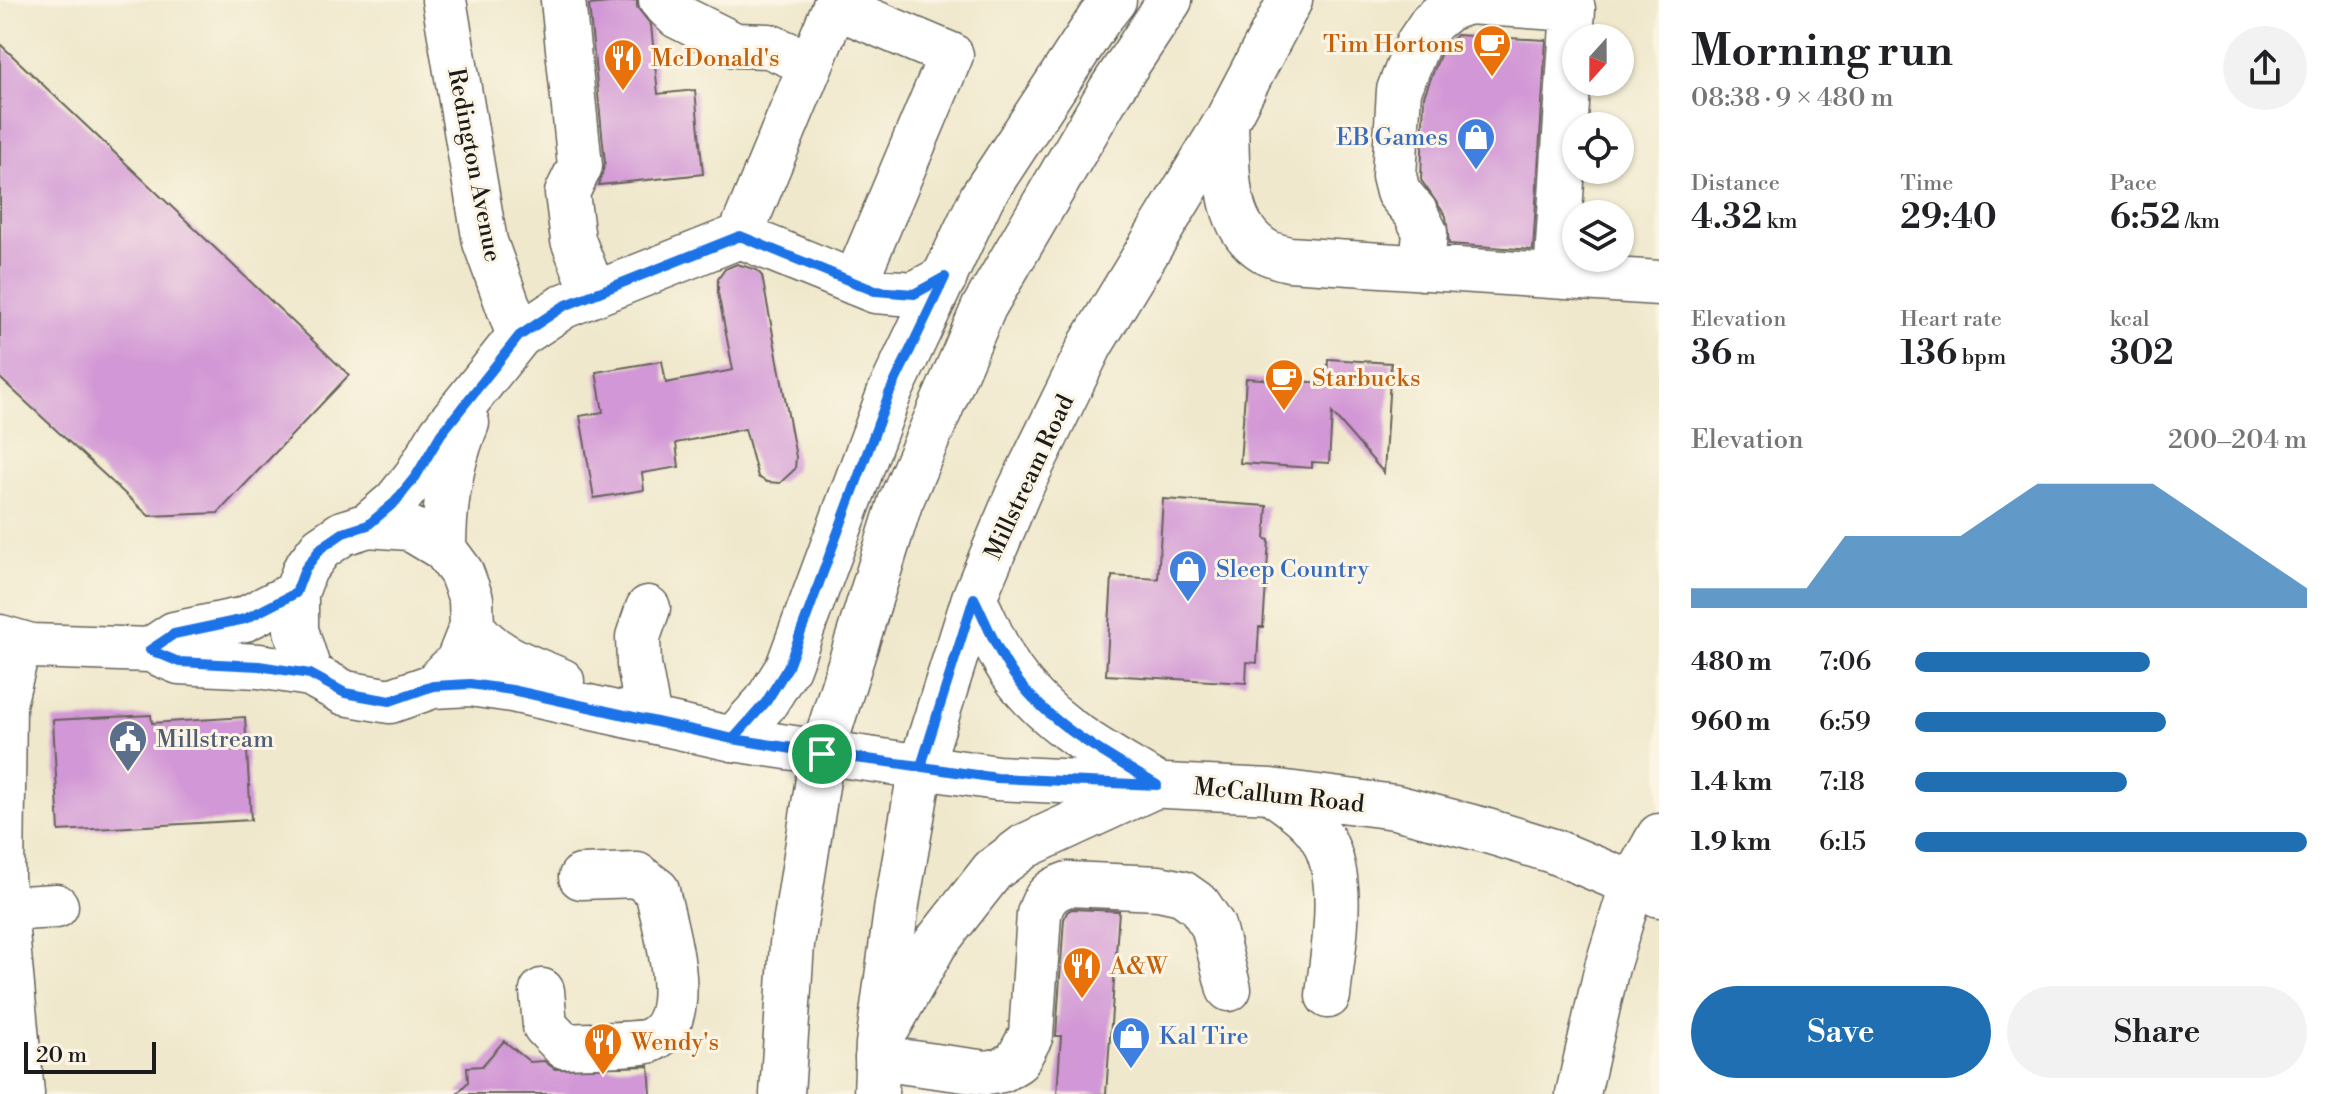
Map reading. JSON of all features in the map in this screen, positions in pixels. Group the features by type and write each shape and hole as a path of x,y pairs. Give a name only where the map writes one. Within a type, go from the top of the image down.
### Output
{"main road":[{"name":"Redington Avenue","path":"444,0 506,351"},
{"path":"563,0 580,166 567,193 573,240 594,294"},
{"path":"661,0 677,16 735,45 769,46 811,64"},
{"path":"700,0 746,22 769,46"},
{"path":"733,739 766,702 788,667 889,394 982,197 1114,0"},
{"path":"782,1094 792,944 822,754 900,503 984,307 1110,91 1170,0"},
{"name":"Millstream Road","path":"877,1065 897,904 921,766 974,598 1019,491 1091,344 1226,122 1290,0"},
{"path":"1422,268 1425,232 1415,212 1398,192 1394,176 1399,90 1418,43 1432,22 1448,9 1468,2 1573,9 1556,276"},
{"path":"368,525 402,493 441,434 506,351 564,306 594,294 670,276 740,236 836,3 951,55 855,283"},
{"path":"1226,122 1230,200 1244,233 1265,251 1289,259 1659,283"},
{"path":"740,236 809,278 855,283 875,291 914,294 945,277"},
{"path":"444,549 444,516 452,461 466,425 506,351"},
{"path":"22,1094 2,888 4,704 9,640 150,650 179,662 259,666 310,674 345,693 390,701 433,686 458,661 472,626 471,599 461,572 444,549 409,528 368,525 343,533 321,548 305,569 296,593 296,630 310,674"},
{"path":"150,650 174,634 245,619 296,593"},
{"path":"974,598 1009,669 1036,703 1072,733 1157,785"},
{"path":"648,608 638,637 639,665 649,719"},
{"name":"McCallum Road","path":"472,626 483,642 507,658 649,719"},
{"name":"McCallum Road","path":"433,686 470,684 512,690 733,739 997,778 1271,791 1395,807 1553,851 1646,888"},
{"path":"1157,785 1025,846 993,870 935,944 877,1065 987,1073 1002,1070 1017,1061 1031,1035 1039,914 1043,898 1068,884 1159,888 1182,893 1199,905 1213,926 1229,989"},
{"path":"1271,791 1312,824 1330,857 1337,906 1328,996"},
{"path":"1578,1094 1607,967 1646,888 1659,836"},
{"path":"542,991 545,1026 564,1046 651,1040 671,1022 676,991 657,890 637,875 581,877"},
{"path":"2,888 56,906"}],"building":[{"name":"McDonald's","path":"637,0 637,7 651,25 658,94 695,90 703,174 599,185 605,163 589,5"},
{"path":"1456,35 1546,40 1533,250 1449,244 1446,216 1421,180 1424,96 1440,55"},
{"path":"0,44 349,375 218,513 149,516 0,378"},
{"path":"737,264 757,270 762,276 796,457 795,469 780,483 767,482 758,477 745,429 676,443 679,467 642,473 644,490 594,498 580,416 603,412 596,372 662,361 666,383 733,370 718,279 725,269"},
{"path":"1328,359 1391,363 1384,473 1332,413 1329,463 1312,462 1312,468 1240,463 1246,378 1327,383"},
{"name":"Sleep Country","path":"1163,499 1267,506 1265,539 1269,540 1263,627 1259,627 1257,663 1247,662 1246,683 1106,675 1112,576 1158,579"},
{"path":"151,715 152,723 245,717 251,820 59,831 53,720"},
{"name":"A&W","path":"1072,909 1119,911 1106,1094 1057,1094 1061,1036 1056,1036 1064,919"},
{"path":"504,1041 530,1062 544,1061 555,1069 649,1066 651,1094 457,1094 468,1082 467,1067 482,1066"}],"place":[{"name":"Tim Hortons","path":"1492,78"},
{"name":"McDonald's","path":"623,92"},
{"name":"EB Games","path":"1476,171"},
{"name":"Starbucks","path":"1284,412"},
{"name":"Sleep Country","path":"1188,603"},
{"name":"Millstream","path":"128,773"},
{"name":"A&W","path":"1082,1000"},
{"name":"Kal Tire","path":"1131,1070"},
{"name":"Wendy's","path":"603,1076"}],"route":[{"path":"822,754 733,739 512,690 470,684 433,686 390,701 345,693 310,674 259,666 179,662 150,650 174,634 245,619 296,593 305,569 321,548 343,533 368,525 395,502 416,476 441,434 519,336 564,306 740,236 875,291 914,294 945,277 889,394 788,667 766,702 733,739 822,754 997,778 1157,785 1072,733 1036,703 1009,669 974,598 921,766 822,754"}]}
